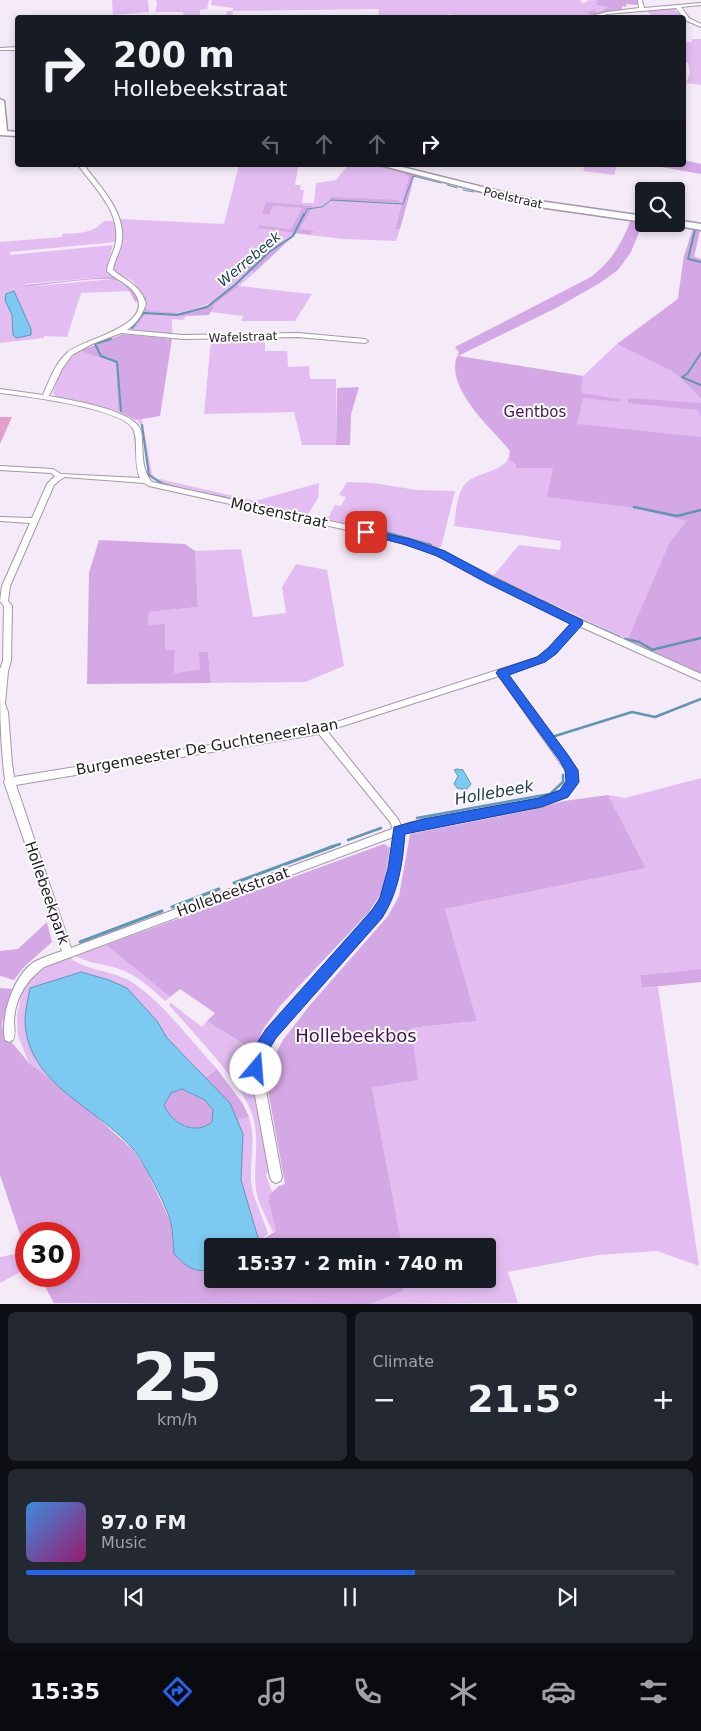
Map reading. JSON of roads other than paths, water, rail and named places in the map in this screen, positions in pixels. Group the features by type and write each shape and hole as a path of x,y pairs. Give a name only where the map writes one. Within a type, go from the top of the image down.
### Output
{"street":[{"path":"640,0 643,9 648,15"},
{"path":"604,15 643,9 701,4"},
{"path":"678,6 684,15"},
{"path":"686,18 701,26"},
{"path":"0,48 15,48"},
{"path":"0,101 2,133 15,134"},
{"name":"Wafelstraat","path":"45,398 61,366 70,354 91,342 121,331 129,326 143,304 142,298 133,285 110,271 118,243 119,225 115,213 82,167"},
{"name":"Poelstraat","path":"392,167 539,204 635,218"},
{"path":"685,224 701,226"},
{"name":"Wafelstraat","path":"121,331 183,337 230,338 289,335 365,341"},
{"path":"0,391 106,411 131,421 137,429 141,468 146,481"},
{"name":"Motsenstraat","path":"0,468 54,471 59,476 71,475 146,481 157,487 384,536 420,546 441,553 489,580 701,678"},
{"path":"9,782 3,712 0,704 3,692 4,669 7,661 8,606 4,601 6,586 51,484 59,476"},
{"path":"0,519 34,522"},
{"name":"Burgemeester De Guchteneerelaan","path":"9,782 321,730 541,660 552,651 578,622"},
{"name":"Hollebeekstraat","path":"68,954 399,830 416,825 541,803 556,798 569,788 573,782 571,770 502,673"},
{"path":"276,1178 256,1069 260,1052 271,1033 377,914 387,899 395,868 399,830 395,822 321,730"},
{"name":"Hollebeekpark","path":"9,782 68,954 40,964 31,970 20,982 7,1018 9,1037"}],"water":[{"path":"14,291 31,329 31,335 16,338 13,335 12,315 5,300 6,294"},
{"path":"454,770 463,770 471,784 466,790 457,788 454,784 458,776"},
{"path":"81,972 109,980 127,988 157,1021 167,1038 230,1103 243,1134 241,1180 258,1238 204,1238 204,1270 195,1270 182,1262 174,1254 172,1227 169,1216 155,1185 138,1155 118,1134 51,1079 38,1063 29,1044 25,1022 30,988","holes":["182,1089 205,1100 213,1110 212,1122 205,1126 191,1128 172,1118 164,1105 171,1093"]}],"waterway":[{"name":"Werrebeek","path":"304,216 307,209 322,207 331,200 403,204 413,176 441,183"},
{"name":"Werrebeek","path":"447,185 457,188"},
{"name":"Werrebeek","path":"463,190 474,192"},
{"name":"Werrebeek","path":"132,328 143,313 177,315 207,307 236,284 269,252 293,236 304,214"},
{"name":"Hollebeek","path":"695,230 688,259 701,262"},
{"name":"Werrebeek","path":"111,339 95,344 101,356 117,362 121,411"},
{"name":"Hollebeek","path":"701,353 687,374 682,377 701,385"},
{"name":"Werrebeek","path":"142,425 149,475 163,484 193,492"},
{"name":"Werrebeek","path":"187,491 225,498"},
{"path":"634,507 677,516 701,510"},
{"name":"Werrebeek","path":"370,528 431,545"},
{"name":"Werrebeek","path":"543,601 562,611"},
{"name":"Werrebeek","path":"572,616 619,637"},
{"name":"Hollebeek","path":"652,650 701,638"},
{"name":"Werrebeek","path":"625,639 639,642 652,650"},
{"name":"Hollebeek","path":"555,736 632,712 655,717 701,699"},
{"name":"Hollebeek","path":"417,818 550,794 563,782 563,775"},
{"path":"348,840 381,828"},
{"path":"334,846 340,844"},
{"path":"234,883 334,846"},
{"path":"172,907 219,889"},
{"path":"80,942 162,911"}],"park label":[{"name":"Gentbos","path":"535,412"},
{"name":"Hollebeekbos","path":"356,1036"}]}
